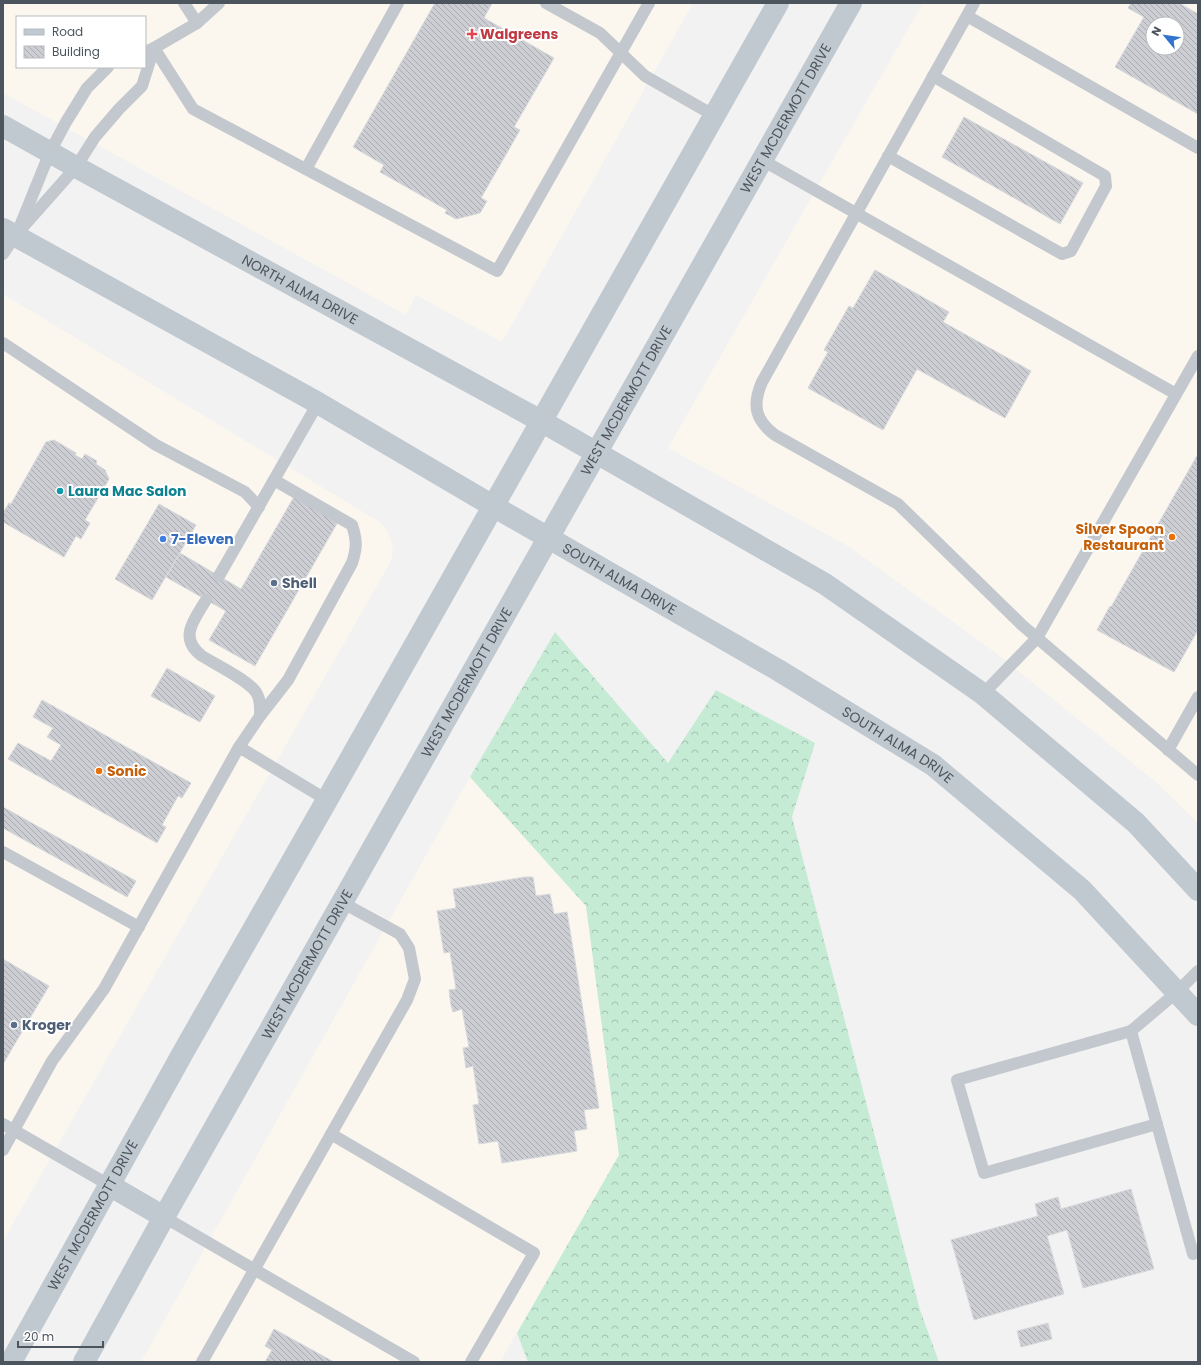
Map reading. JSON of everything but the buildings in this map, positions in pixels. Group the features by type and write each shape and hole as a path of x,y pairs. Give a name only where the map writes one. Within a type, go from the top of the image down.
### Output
{"main road":[{"name":"WEST MCDERMOTT DRIVE","path":"11,1362 188,1042 327,800 778,3"},
{"name":"WEST MCDERMOTT DRIVE","path":"84,1362 164,1217 851,3"},
{"name":"NORTH ALMA DRIVE","path":"3,126 597,453"},
{"path":"9,233 318,403 549,538"},
{"path":"597,453 825,584 983,694 1136,823 1198,890"},
{"name":"SOUTH ALMA DRIVE","path":"549,538 778,670 933,765 1082,890 1198,1015"},
{"path":"109,1185 164,1217"}],"lane":[{"path":"184,3 197,23"},
{"path":"146,65 149,50 197,23 219,3"},
{"path":"306,169 398,3"},
{"path":"546,3 600,33 646,76 715,116"},
{"path":"149,50 193,109 497,271 649,3"},
{"path":"974,3 762,382 757,394 756,406 758,418 765,428 775,436 898,504 1022,625 1198,775"},
{"path":"967,16 1198,148"},
{"path":"3,254 9,233 50,152 87,88 107,68"},
{"path":"9,233 76,167 95,137 119,109 142,86 146,68"},
{"path":"888,156 1062,254 1071,251 1106,186 1105,176 933,76"},
{"path":"762,160 1176,394"},
{"path":"3,343 156,445 245,492 259,507"},
{"path":"983,694 1037,638 1198,356"},
{"path":"219,576 318,403"},
{"path":"3,1150 52,1061 104,989 239,747 260,716 288,680 352,563 356,550 356,538 352,526 274,480"},
{"path":"206,600 191,627 189,636 191,643 196,651 202,656 251,685 257,692 261,702 260,716"},
{"path":"1168,750 1198,697"},
{"path":"239,747 327,800"},
{"path":"3,852 139,928"},
{"path":"202,1362 407,1000 414,979 409,948 400,934 343,903"},
{"path":"1157,1124 984,1173 957,1080 1131,1031 1177,992 1198,971"},
{"path":"1131,1031 1193,1254"},
{"path":"3,1124 109,1185"},
{"path":"330,1134 534,1253 471,1362"},
{"path":"164,1217 414,1362"}],"shaded area":[{"path":"3,3 693,3 502,342 416,295 406,315 3,93"},
{"path":"923,3 1198,3 1198,823 1156,782 996,653 848,546 668,448"},
{"path":"3,294 381,523 391,540 393,551 391,561 3,1241"},
{"path":"470,777 586,906 619,1155 500,1362 141,1362"}],"green space":[{"path":"555,632 668,763 716,690 815,743 792,817 920,1310 939,1362 528,1362 517,1333 619,1155 586,906 470,777"}],"place":[{"name":"Walgreens","path":"472,34"},
{"name":"Laura Mac Salon","path":"60,491"},
{"name":"Silver Spoon Restaurant","path":"1172,537"},
{"name":"7-Eleven","path":"163,539"},
{"name":"Shell","path":"274,583"},
{"name":"Sonic","path":"99,771"},
{"name":"Kroger","path":"14,1025"}]}
